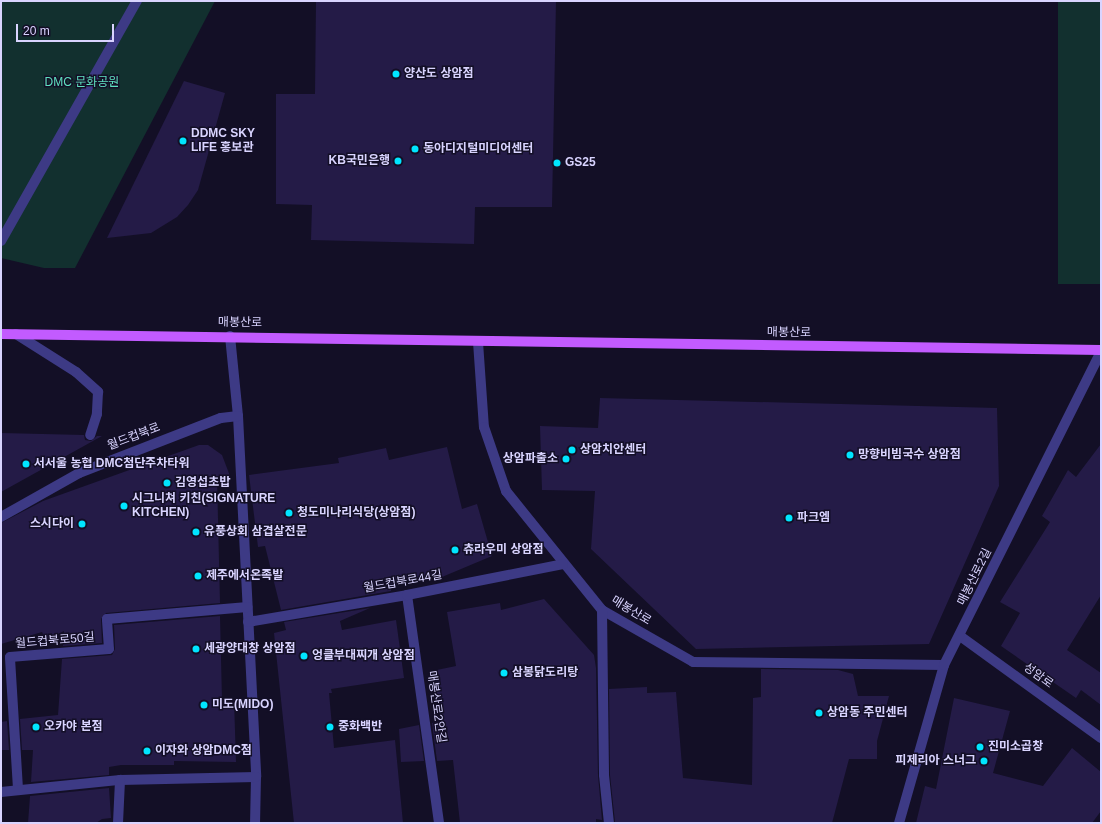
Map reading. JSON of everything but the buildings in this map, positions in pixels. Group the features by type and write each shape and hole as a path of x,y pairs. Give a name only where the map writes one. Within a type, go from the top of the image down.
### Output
{"main road":[{"name":"매봉산로","path":"1,334 230,336 478,342 1101,351"}],"street":[{"path":"1,242 137,1"},
{"path":"16,334 76,372 98,392 97,414 90,435"},
{"path":"230,336 238,416 256,777 255,823"},
{"name":"매봉산로","path":"478,342 484,427 506,492 563,564 602,610 693,662 944,665"},
{"name":"매봉산로2길","path":"899,823 944,665 960,636 1101,351"},
{"name":"월드컵북로","path":"1,516 79,473 221,418 238,416"},
{"name":"월드컵북로44길","path":"248,622 407,595 563,564"},
{"name":"매봉산로2안길","path":"407,595 439,823"},
{"name":"월드컵북로50길","path":"18,789 10,657 109,649 107,619 247,607"},
{"path":"602,610 604,775 609,823"},
{"name":"성암로","path":"960,636 1101,738"},
{"path":"1,792 18,789 120,780 256,777"},
{"path":"118,823 120,780"}],"green space":[{"name":"DMC 문화공원","path":"1,1 215,1 75,268 44,268 1,258"},
{"path":"1058,1 1101,1 1101,284 1058,284"}],"place":[{"name":"양산도 상암점","path":"396,74"},
{"name":"DDMC SKY LIFE 홍보관","path":"183,141"},
{"name":"동아디지털미디어센터","path":"415,149"},
{"name":"KB국민은행","path":"398,161"},
{"name":"GS25","path":"557,163"},
{"name":"상암치안센터","path":"572,450"},
{"name":"망향비빔국수 상암점","path":"850,455"},
{"name":"상암파출소","path":"566,459"},
{"name":"서서울 농협 DMC첨단주차타워","path":"26,464"},
{"name":"김영섭초밥","path":"167,483"},
{"name":"시그니쳐 키친(SIGNATURE KITCHEN)","path":"124,506"},
{"name":"청도미나리식당(상암점)","path":"289,513"},
{"name":"파크엠","path":"789,518"},
{"name":"스시다이","path":"82,524"},
{"name":"유풍상회 삼겹살전문","path":"196,532"},
{"name":"츄라우미 상암점","path":"455,550"},
{"name":"제주에서온족발","path":"198,576"},
{"name":"세광양대창 상암점","path":"196,649"},
{"name":"엉클부대찌개 상암점","path":"304,656"},
{"name":"삼봉닭도리탕","path":"504,673"},
{"name":"미도(MIDO)","path":"204,705"},
{"name":"상암동 주민센터","path":"819,713"},
{"name":"오카야 본점","path":"36,727"},
{"name":"중화백반","path":"330,727"},
{"name":"진미소곱창","path":"980,747"},
{"name":"이자와 상암DMC점","path":"147,751"},
{"name":"피제리아 스너그","path":"984,761"}]}
